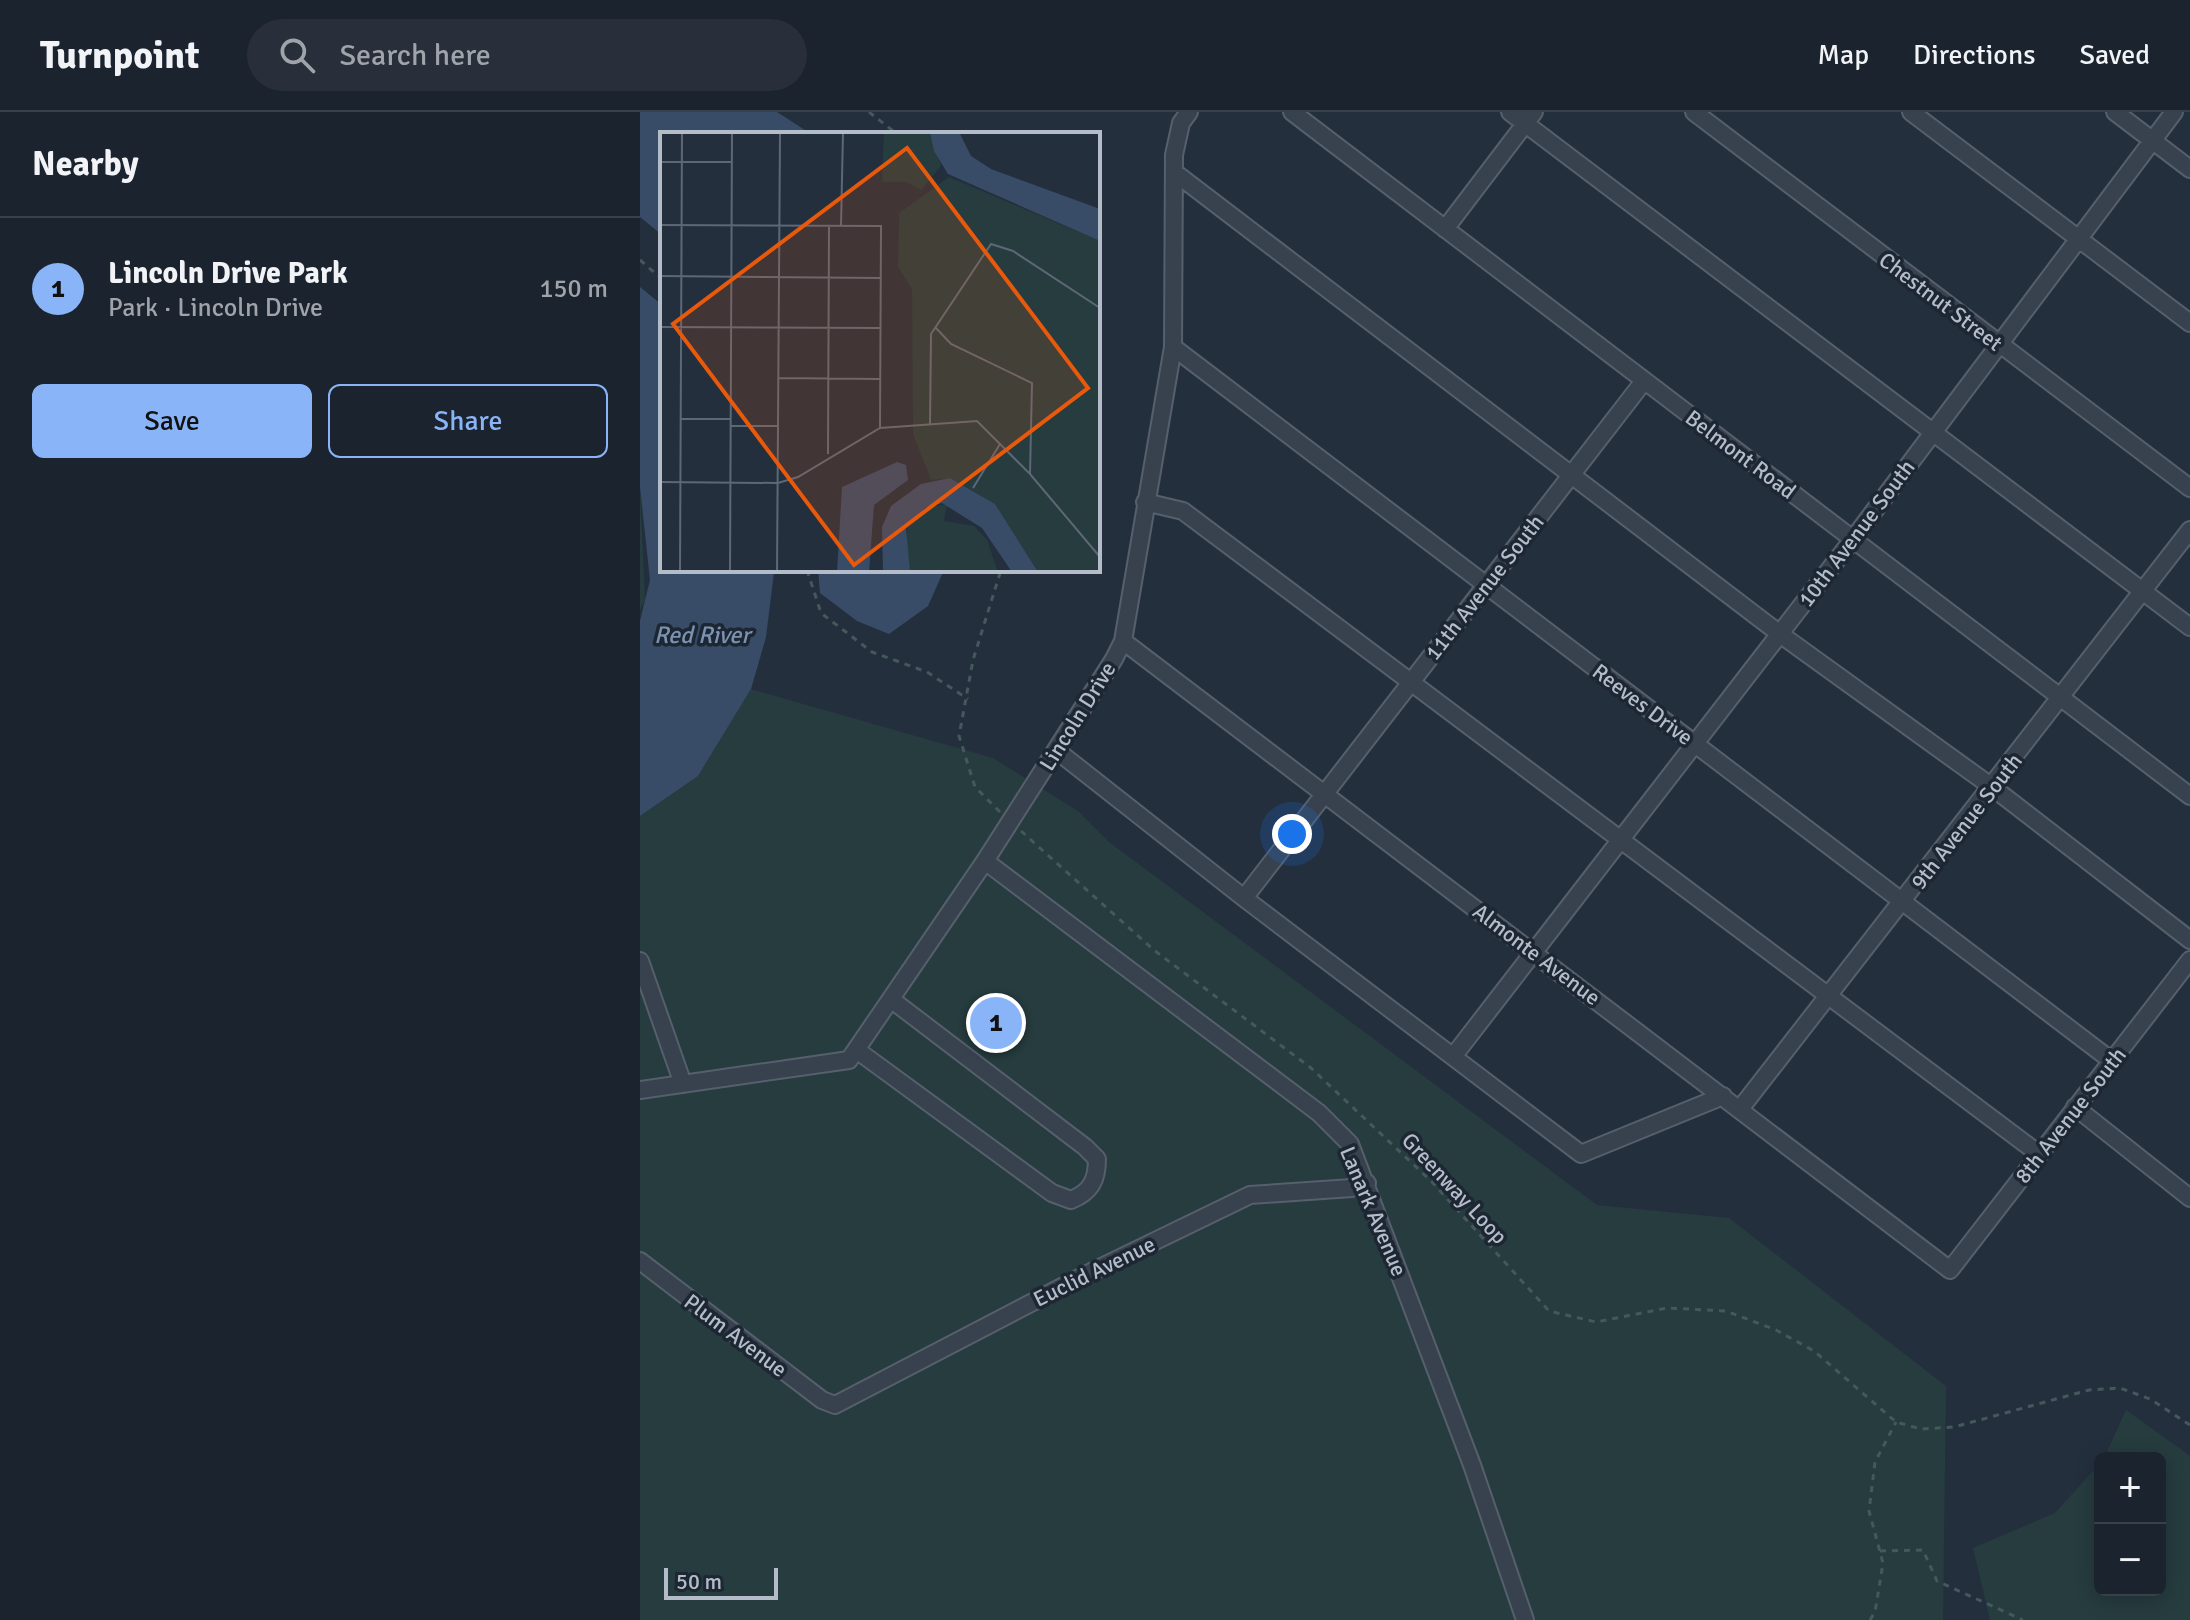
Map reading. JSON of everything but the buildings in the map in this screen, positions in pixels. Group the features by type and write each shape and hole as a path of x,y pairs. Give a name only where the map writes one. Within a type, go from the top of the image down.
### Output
{"street":[{"name":"Lincoln Drive","path":"858,1051 985,861 1123,641 1173,347 1174,172 1181,123 1189,112"},
{"name":"Belmont Road","path":"1292,112 2190,796"},
{"path":"1510,112 1530,118 1933,432 2190,627"},
{"name":"Chestnut Street","path":"1694,112 2190,488"},
{"path":"1911,112 2190,323"},
{"path":"2115,112 2190,169"},
{"name":"10th Avenue South","path":"1455,1054 1853,539 2174,112"},
{"path":"1445,229 1530,118"},
{"path":"1174,172 1780,634 1992,787 2190,940"},
{"name":"Reeves Drive","path":"1173,347 2112,1061"},
{"name":"11th Avenue South","path":"1244,898 1644,381"},
{"path":"1145,502 1183,511 1409,684 2039,1154"},
{"name":"9th Avenue South","path":"1740,1109 2190,530"},
{"name":"Almonte Avenue","path":"1123,641 1950,1270"},
{"path":"1056,750 1244,898 1455,1054 1581,1154 1723,1096"},
{"name":"Lanark Avenue","path":"985,861 1319,1113 1350,1144 1467,1450 1525,1620"},
{"name":"8th Avenue South","path":"1950,1270 2190,960"},
{"path":"640,961 683,1084"},
{"path":"640,1090 849,1060 858,1051 1052,1193 1071,1200 1086,1194 1097,1176 1097,1159 1091,1153 892,1000"},
{"path":"2075,1107 2190,1198"},
{"name":"Euclid Avenue","path":"835,1405 1079,1278 1250,1195 1352,1188 1367,1183"},
{"name":"Plum Avenue","path":"640,1261 822,1400 835,1405"}],"path":[{"path":"869,112 894,132"},
{"path":"640,260 660,277"},
{"path":"808,572 821,613 872,652 927,672 968,699"},
{"name":"Greenway Loop","path":"1000,572 973,660 959,736 975,787 1010,822 1155,951 1311,1068 1432,1182 1549,1311 1596,1322 1667,1308 1726,1311 1776,1330 1814,1351 1896,1422"},
{"path":"1870,1620 1875,1612 1883,1563 1869,1511 1875,1462 1896,1422 1921,1429 1954,1427 2089,1390 2120,1388 2150,1399 2190,1425"},
{"path":"1880,1551 1923,1550 1937,1581 2023,1620"}],"green space":[{"path":"640,487 645,600 640,610"},
{"path":"751,689 993,758 1078,811 1109,842 1597,1205 1729,1218 1946,1386 1943,1620 640,1620 640,816 698,776"},
{"path":"2126,1410 2190,1456 2190,1620 1990,1620 1973,1548 2055,1513 2094,1470 2094,1596 2166,1596 2166,1452 2107,1452"}],"water":[{"path":"640,112 777,112 808,132 660,132 660,233 640,217"},
{"name":"Red River","path":"640,287 660,303 660,572 774,572 766,637 751,689 698,776 640,816 640,621 650,580 640,487"},
{"path":"818,572 943,572 928,606 889,634 857,621 820,593"}],"place":[{"name":"Lincoln Drive Park","path":"996,1023"}]}
